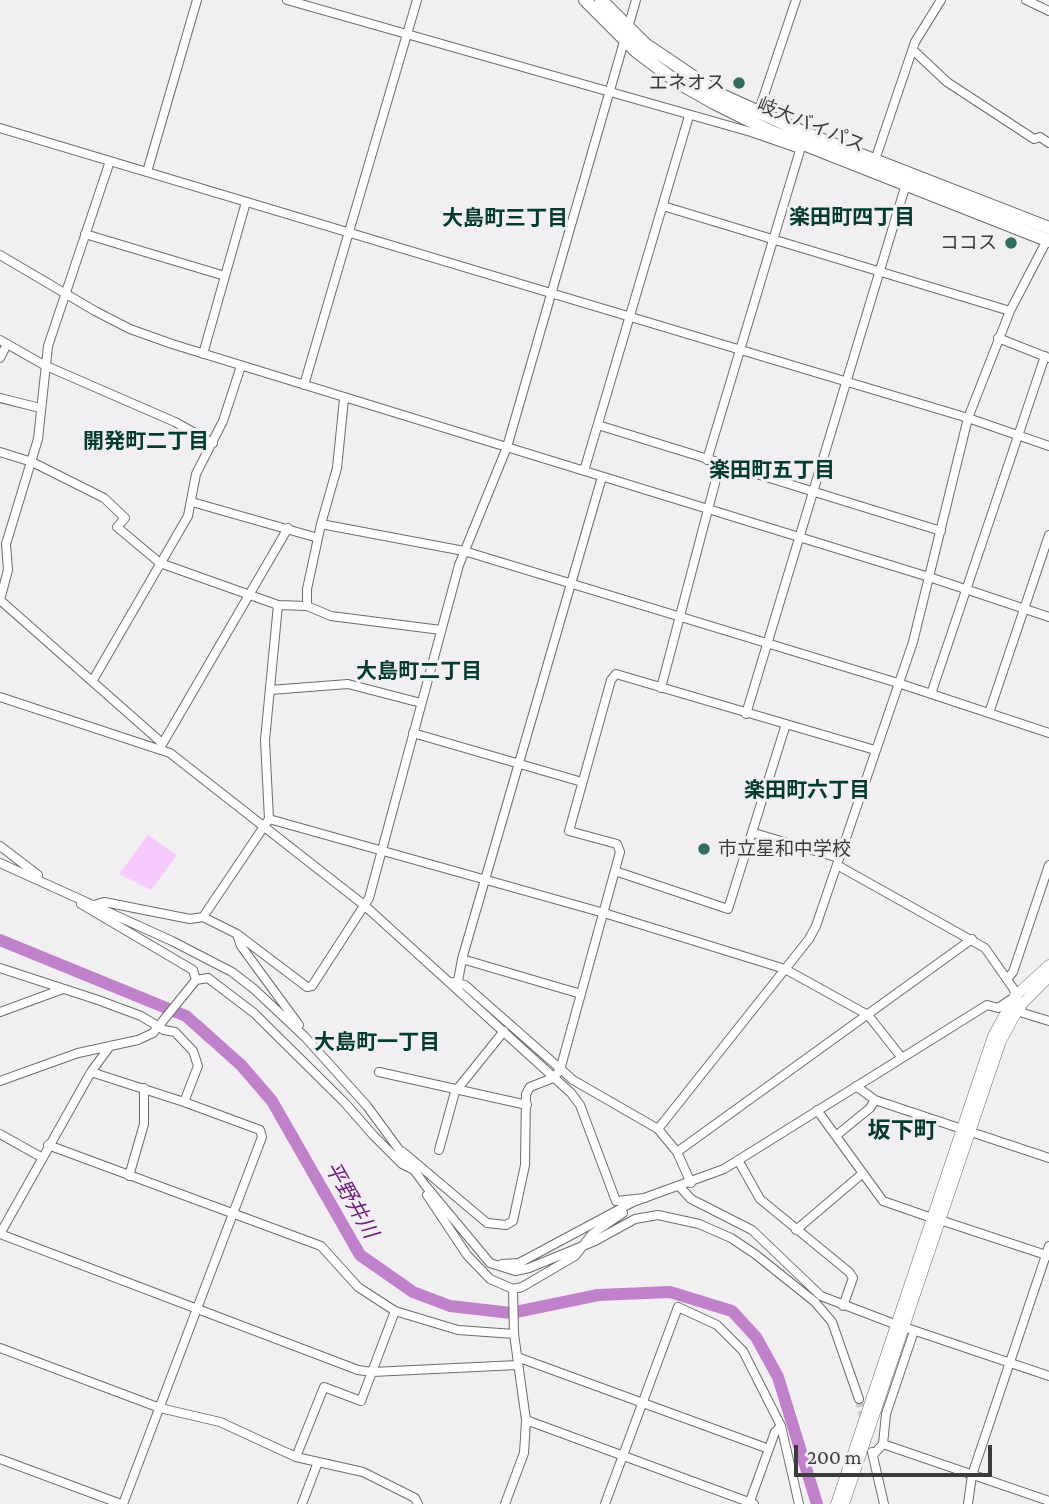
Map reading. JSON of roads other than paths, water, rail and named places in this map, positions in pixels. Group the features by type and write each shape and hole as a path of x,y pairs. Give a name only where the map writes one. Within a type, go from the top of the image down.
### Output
{"highway":[{"name":"岐大バイパス","path":"585,0 624,41 677,82 753,123 801,147 1048,236"},
{"name":"岐大バイパス","path":"601,0 628,27 685,74 758,113 875,160 1048,236"}],"main road":[{"path":"836,1504 851,1472 905,1328 936,1219 967,1130 993,1036 1049,965"},
{"path":"1018,1001 1049,978"},
{"path":"845,1504 851,1472"}],"street":[{"path":"147,172 197,0"},
{"path":"287,0 801,147 707,460"},
{"path":"304,385 417,0"},
{"path":"94,905 104,902 190,919 203,917 237,934 307,988 312,986 364,905 464,551 507,447 636,0"},
{"path":"758,113 796,0"},
{"path":"875,160 913,50 941,0"},
{"path":"1027,0 1049,11"},
{"path":"913,50 947,82 1034,139 1040,137 1049,143"},
{"path":"584,471 690,116"},
{"path":"0,129 968,418 1049,446"},
{"path":"110,162 64,294 44,365 32,462 6,544 7,580 0,600 93,680 161,746 267,823 560,1070 658,1129 677,1152 691,1183"},
{"path":"746,714 906,184"},
{"path":"203,354 246,202"},
{"path":"663,206 1010,312"},
{"path":"85,234 225,276"},
{"path":"658,1129 816,926 913,642 968,418 998,338 1048,236"},
{"path":"0,255 64,294 130,329 344,399 707,508 1049,617"},
{"path":"931,694 1047,357 998,338"},
{"path":"0,358 4,342 44,365 175,422 213,443"},
{"path":"93,680 188,516 196,474 213,443 241,366"},
{"path":"0,398 40,408"},
{"path":"307,606 307,589 321,524 337,468 344,399"},
{"path":"598,425 941,531"},
{"path":"0,452 32,462 104,498 125,518 117,527 160,563 278,606 307,606 331,616 441,630"},
{"path":"661,688 720,464"},
{"path":"454,982 602,477"},
{"path":"192,502 318,538"},
{"path":"321,524 464,551 898,683 1049,733"},
{"path":"161,746 288,528"},
{"path":"989,713 1049,535"},
{"path":"203,917 267,823 265,740 278,606"},
{"path":"402,1152 487,1223 506,1225 513,1221 526,1165 530,1087 553,1078 560,1070 620,852 617,844 569,831 611,680 616,674 875,750"},
{"path":"270,690 348,684 421,703"},
{"path":"0,697 161,746"},
{"path":"615,871 728,909 786,724"},
{"path":"413,733 582,782"},
{"path":"267,823 382,849 785,969 868,1015 902,1058"},
{"path":"754,833 838,862 972,939 985,948 1007,979 1024,1013 1049,1021"},
{"path":"0,846 61,890 193,970 196,980"},
{"path":"0,863 232,972 305,1037"},
{"path":"1007,979 1013,972 1047,878 1049,865"},
{"path":"237,934 241,946 305,1037 402,1152 412,1169 490,1264 515,1271 528,1268 635,1219 658,1215 678,1217 731,1238 806,1294 832,1322 859,1399"},
{"path":"677,1152 972,939"},
{"path":"462,959 581,994"},
{"path":"0,968 161,1024 175,1032 193,1051 198,1066 184,1102"},
{"path":"0,1081 78,1053 138,1040 161,1024 196,980 208,978 217,982 254,1013 402,1164 412,1169"},
{"path":"454,982 580,1105 616,1201 645,1198"},
{"path":"0,1012 64,989"},
{"path":"490,1264 519,1263 645,1198 691,1183 738,1160 988,1005 998,1008 1018,1001"},
{"path":"439,1150 457,1089 503,1031"},
{"path":"110,1046 91,1072 48,1145 0,1234 358,1370 372,1372 518,1361 643,1402 769,1449"},
{"path":"0,1459 122,1504 262,1137 260,1130 91,1072"},
{"path":"379,1072 527,1105"},
{"path":"856,1086 875,1100 1049,1158"},
{"path":"129,1176 144,1124 144,1088"},
{"path":"837,1135 870,1108 875,1100"},
{"path":"817,1110 883,1201 1047,1255"},
{"path":"0,1134 41,1157"},
{"path":"48,1145 321,1246 358,1287 394,1311 458,1330 514,1332"},
{"path":"738,1160 760,1199 849,1272 853,1278 843,1307"},
{"path":"796,1230 863,1174"},
{"path":"425,1185 425,1192 467,1255 490,1279 513,1291"},
{"path":"680,1187 691,1199 743,1223 821,1296 843,1307 1049,1376"},
{"path":"513,1291 575,1256 592,1234 645,1198"},
{"path":"968,1504 972,1475 1049,1246"},
{"path":"505,1504 524,1452 526,1420 514,1332 513,1291"},
{"path":"604,1504 678,1307 696,1313 732,1338 743,1351 781,1426 799,1504"},
{"path":"296,1457 324,1387 361,1401 394,1311"},
{"path":"884,1504 872,1453 883,1444 886,1414 905,1328"},
{"path":"0,1349 160,1408 220,1422 296,1457 363,1472 415,1498 418,1504"},
{"path":"526,1420 751,1503 769,1449 781,1426"},
{"path":"883,1444 1049,1502"},
{"path":"302,1504 318,1462"}],"waterway":[{"name":"平野井川","path":"0,940 186,1016 241,1065 272,1101 360,1255 413,1292 450,1306 511,1313 598,1295 670,1292 732,1311 756,1337 778,1377 817,1504"}],"tunnel":[{"path":"859,1399 864,1421"}],"place":[{"name":"エネオス","path":"739,83"},
{"name":"ココス","path":"1011,243"},
{"name":"市立星和中学校","path":"704,849"}],"district":[{"name":"楽田町四丁目","path":"852,218"},
{"name":"大島町三丁目","path":"505,219"},
{"name":"開発町二丁目","path":"146,442"},
{"name":"楽田町五丁目","path":"772,471"},
{"name":"大島町二丁目","path":"419,672"},
{"name":"楽田町六丁目","path":"807,791"},
{"name":"大島町一丁目","path":"377,1043"},
{"name":"坂下町","path":"902,1131"}]}
